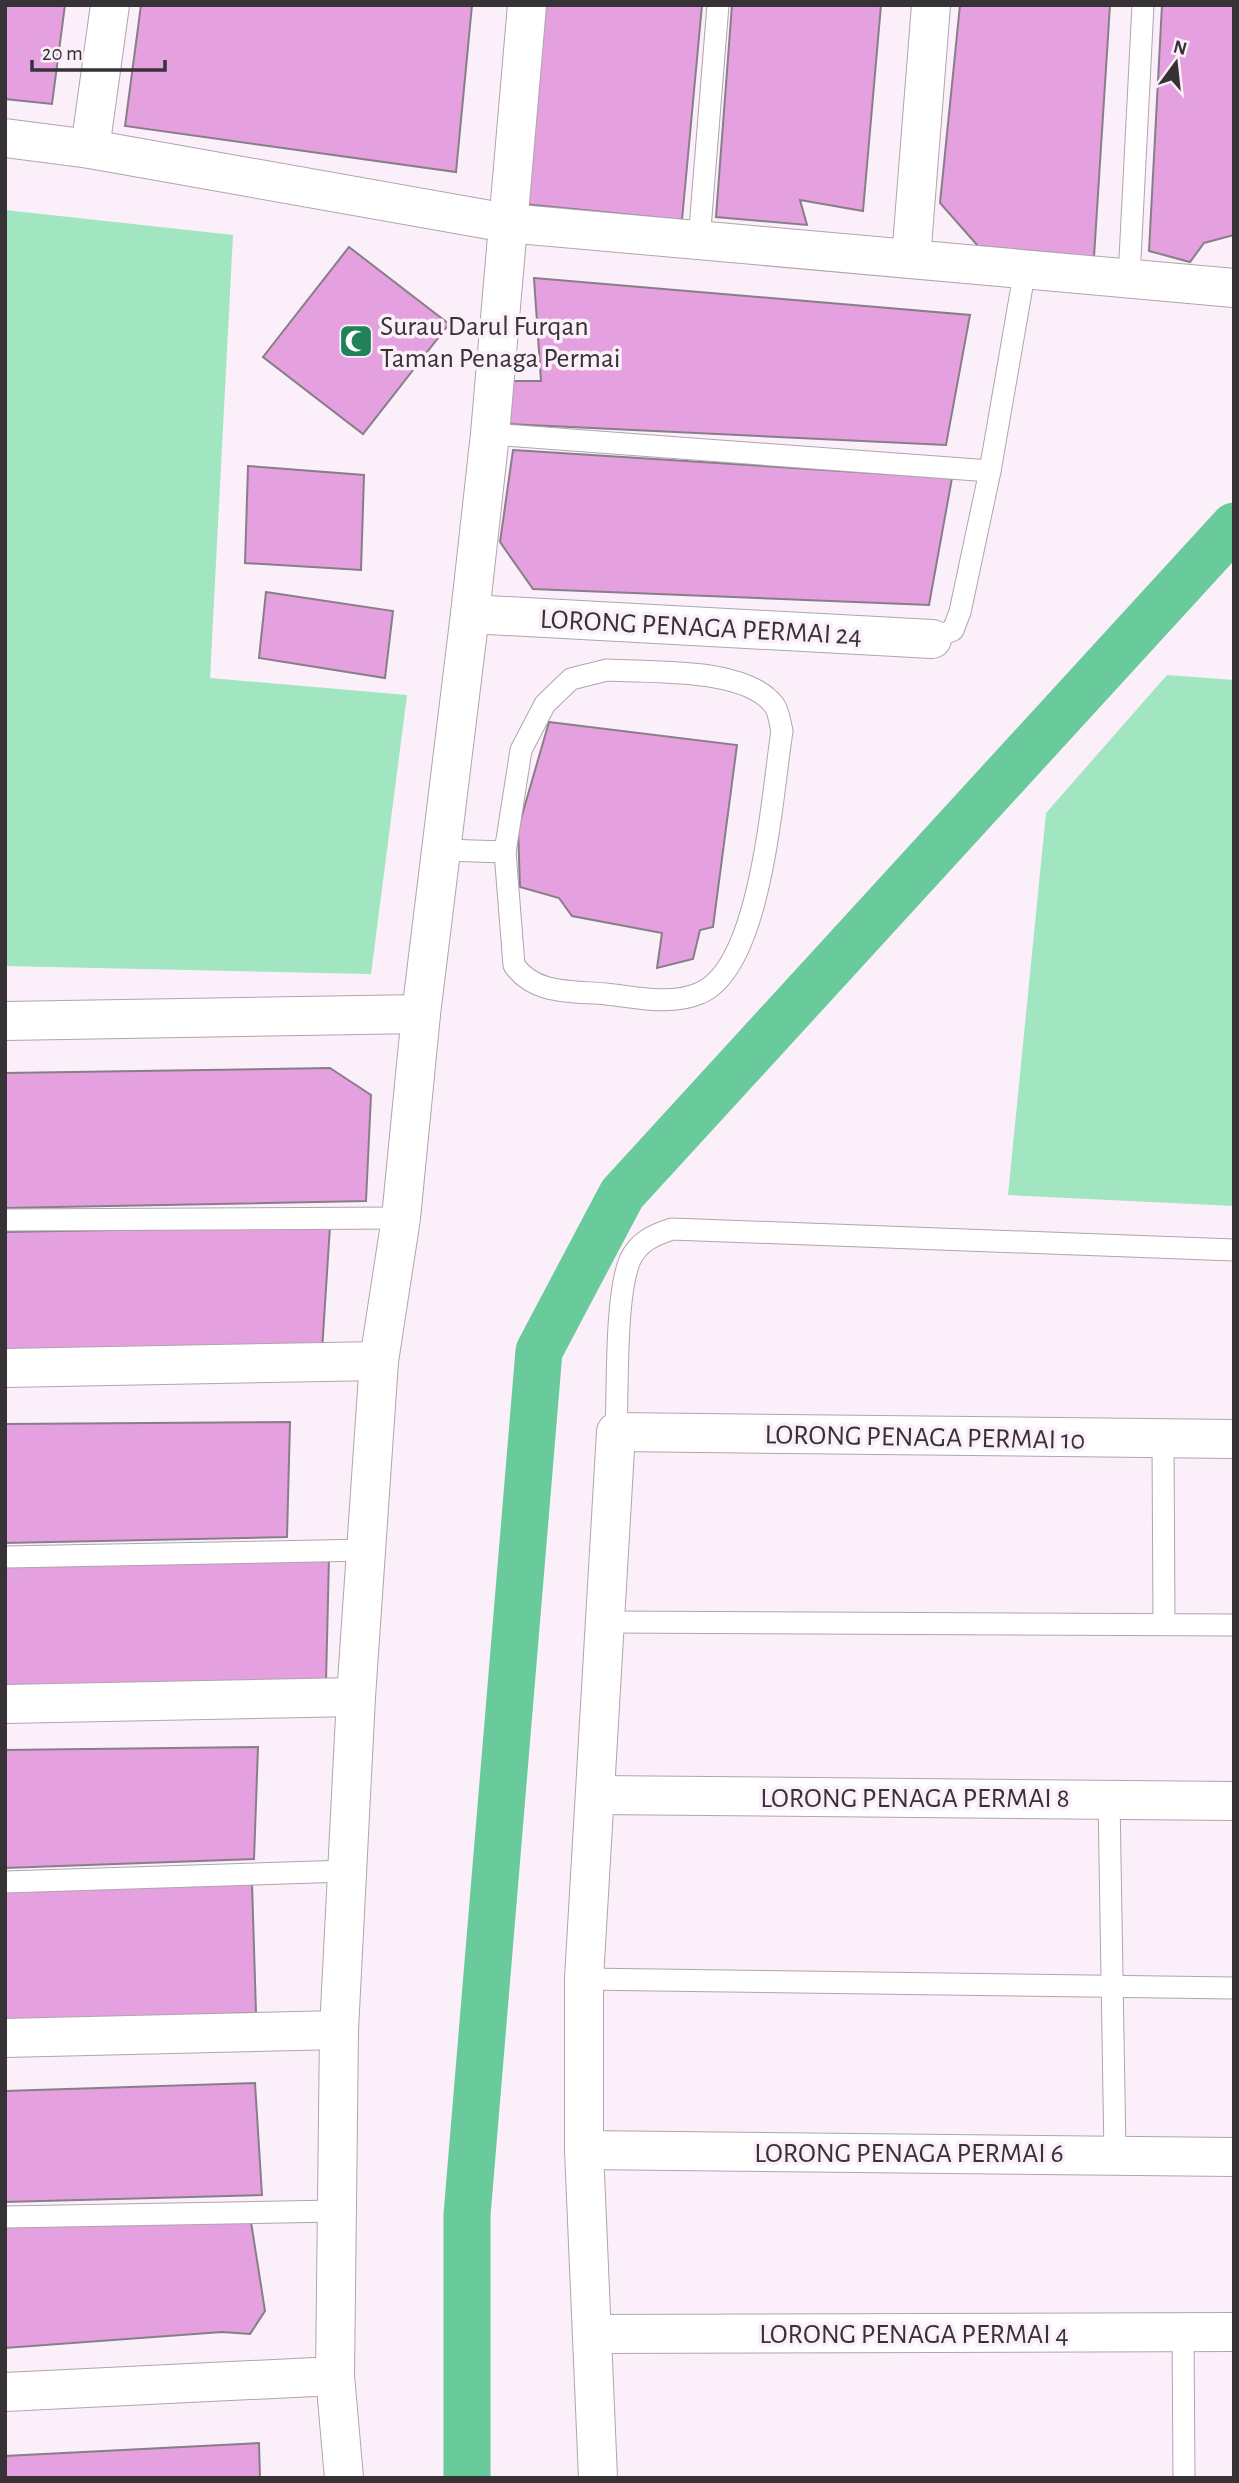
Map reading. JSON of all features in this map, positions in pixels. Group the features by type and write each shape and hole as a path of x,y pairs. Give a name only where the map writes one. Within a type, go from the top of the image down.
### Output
{"street":[{"path":"90,149 110,5"},
{"path":"344,2478 335,2376 339,2030 356,1697 369,1550 379,1361 401,1218 421,1014 443,850 490,434 527,5"},
{"path":"911,259 931,5"},
{"path":"5,138 90,149 507,223 1234,288"},
{"name":"LORONG PENAGA PERMAI 24","path":"470,614 932,639"},
{"path":"5,1021 421,1014"},
{"path":"5,1368 379,1361"},
{"path":"598,2478 594,2334 584,2150 584,1979 616,1432"},
{"name":"LORONG PENAGA PERMAI 10","path":"616,1432 1234,1439"},
{"path":"5,1704 356,1697"},
{"name":"LORONG PENAGA PERMAI 8","path":"596,1794 1234,1801"},
{"path":"5,2038 339,2030"},
{"name":"LORONG PENAGA PERMAI 6","path":"584,2150 1234,2157"},
{"name":"LORONG PENAGA PERMAI 4","path":"594,2334 1234,2332"},
{"path":"5,2392 335,2376"}],"lane":[{"path":"699,241 718,5"},
{"path":"1129,278 1143,5"},
{"path":"932,639 953,630 960,612 990,471 1025,269"},
{"path":"490,434 990,471"},
{"path":"607,670 720,677 754,688 776,706 782,732 748,930 726,975 702,993 674,1000 546,988 523,979 514,965 505,852 521,750 545,704 571,679 607,670"},
{"path":"443,850 505,852"},
{"path":"5,1220 401,1218"},
{"path":"616,1432 622,1292 631,1259 649,1236 672,1229 1234,1250"},
{"path":"1163,1440 1164,1623"},
{"path":"5,1557 369,1550"},
{"path":"605,1622 1234,1625"},
{"path":"1109,1798 1110,1985 1115,2154"},
{"path":"5,1882 346,1871"},
{"path":"584,1979 1234,1988"},
{"path":"5,2217 336,2211"},
{"path":"1183,2331 1184,2478"}],"green space":[{"path":"5,210 233,235 210,678 407,695 371,974 5,966"},
{"path":"1167,675 1234,680 1234,1206 1008,1195 1046,813"}],"building":[{"path":"5,5 65,5 52,104 5,99"},
{"path":"141,5 472,5 456,172 125,126"},
{"path":"543,5 702,5 682,220 524,204"},
{"path":"732,5 881,5 863,211 800,200 807,225 716,217"},
{"path":"960,5 1110,5 1094,257 978,246 940,203"},
{"path":"1162,5 1234,5 1234,235 1204,243 1190,262 1149,251"},
{"name":"Surau Darul Furqan Taman Penaga Permai","path":"349,247 449,324 363,434 263,357"},
{"path":"534,278 970,315 946,445 506,424 511,381 541,381"},
{"path":"513,450 952,478 929,605 533,589 500,542"},
{"path":"248,466 364,475 361,570 245,563"},
{"path":"266,592 393,611 385,678 259,658"},
{"path":"549,722 737,745 713,927 700,930 693,959 657,968 662,933 572,916 559,898 520,887 518,829"},
{"path":"330,1068 371,1095 366,1201 5,1208 5,1073"},
{"path":"330,1226 322,1351 5,1358 5,1232"},
{"path":"290,1422 287,1537 5,1543 5,1424"},
{"path":"329,1557 326,1682 5,1690 5,1563"},
{"path":"258,1747 254,1859 5,1868 5,1750"},
{"path":"252,1883 256,2013 5,2021 5,1891"},
{"path":"255,2083 262,2195 5,2202 5,2091"},
{"path":"251,2222 265,2311 250,2334 222,2332 5,2348 5,2227"},
{"path":"259,2443 260,2478 5,2478 5,2456"}],"waterway":[{"path":"467,2478 467,2215 539,1351 622,1194 1234,526"}],"place":[{"name":"Surau Darul Furqan Taman Penaga Permai","path":"356,341"}]}
